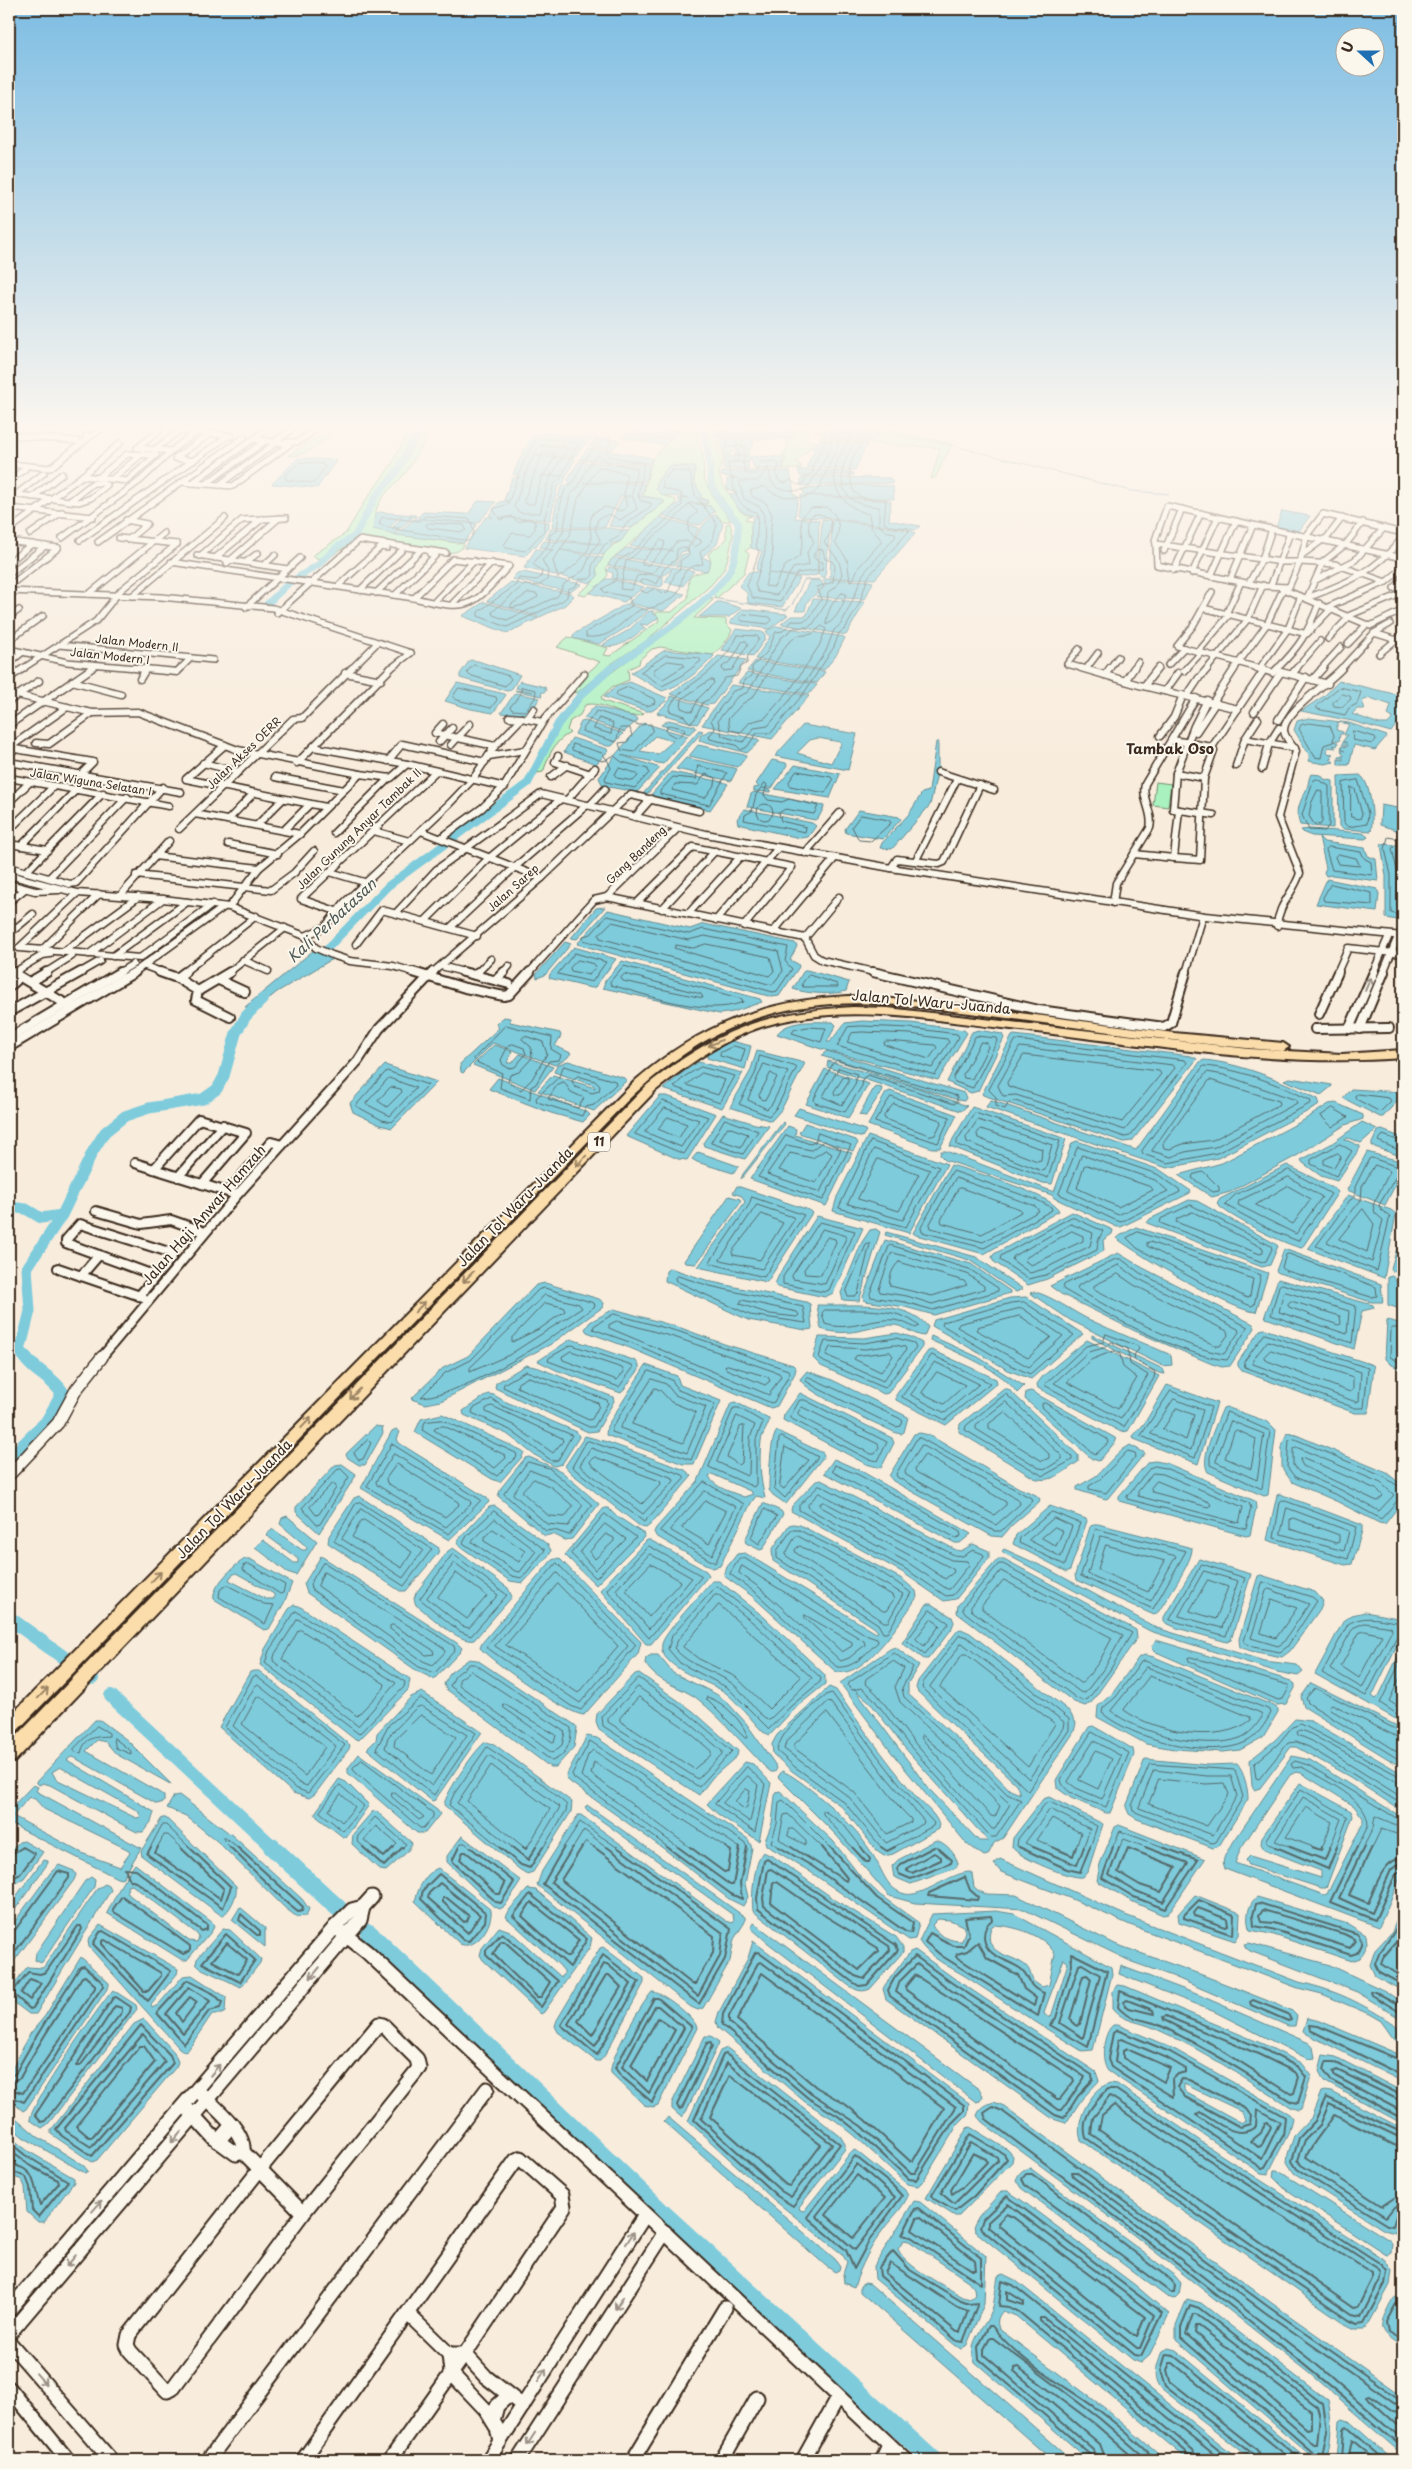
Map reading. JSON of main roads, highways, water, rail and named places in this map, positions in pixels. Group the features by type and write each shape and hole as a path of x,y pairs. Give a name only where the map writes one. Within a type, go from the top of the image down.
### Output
{"highway":[{"name":"Jalan Tol Waru–Juanda","path":"9,1728 623,1098 652,1071 692,1042 738,1021 798,1004 877,1000 1276,1046 1339,1050 1403,1046"},
{"name":"Jalan Tol Waru–Juanda","path":"9,1755 651,1088 679,1064 704,1048 741,1030 767,1022 802,1013 843,1010 888,1011 1267,1054 1342,1058 1403,1054"}],"water":[{"path":"466,545 537,545 531,548 525,556 464,548"},
{"path":"541,545 612,546 603,555 561,550 603,558 596,568 598,576 591,583 524,568 536,549 553,550 540,547"},
{"path":"689,545 686,551 681,552 674,565 615,556 627,548 673,551 630,546"},
{"path":"691,545 716,545 702,557 711,561 707,571 676,566 681,555 689,553 687,551"},
{"path":"751,545 818,545 818,554 815,555 818,556 817,575 805,577 769,573 800,578 782,607 748,603 747,593 739,586 749,572 759,572 756,569 762,551 751,548"},
{"path":"820,545 828,545 825,578 818,575"},
{"path":"831,545 904,545 875,579 830,578"},
{"path":"613,558 694,571 683,586 665,582 672,569 663,576 608,565"},
{"path":"609,567 663,577 663,585 660,587 612,578 613,573 607,571"},
{"path":"523,572 582,584 570,592 512,579 517,573"},
{"path":"606,579 644,587 624,602 590,593"},
{"path":"810,580 821,581 824,586 807,602 805,611 795,611"},
{"path":"823,580 873,582 865,599 817,597 826,585"},
{"path":"511,582 572,594 574,596 565,605 540,617 487,601"},
{"path":"647,587 685,594 663,611 628,603"},
{"path":"813,599 865,602 846,635 781,624 791,616 806,616"},
{"path":"484,602 539,618 507,633 462,616"},
{"path":"717,602 741,608 729,617 699,617"},
{"path":"626,604 648,610 629,626 599,644 572,638 574,634"},
{"path":"743,609 788,615 769,629 729,623"},
{"path":"649,611 654,611 652,613 659,617 648,625 640,624 645,628 620,645 602,645 629,630"},
{"path":"776,626 845,638 835,657 824,670 755,659 770,637 766,631"},
{"path":"736,629 765,634 765,639 753,656 722,650"},
{"path":"665,650 714,656 690,677 662,691 631,673"},
{"path":"718,656 746,660 713,704 707,705 670,694 701,673"},
{"path":"470,660 520,675 511,690 507,691 460,678 460,674"},
{"path":"755,661 825,672 817,683 747,671"},
{"path":"747,673 817,685 809,694 738,683"},
{"path":"520,681 545,687 546,691 541,693 542,696 516,691 533,692 516,688"},
{"path":"1339,681 1403,696 1403,715 1391,732 1352,721 1301,711 1324,696","holes":["1370,698 1391,705 1388,715 1393,718 1388,724 1379,724 1352,714 1357,709 1365,709 1362,701"]},
{"path":"630,682 667,698 666,701 652,711 646,711 604,697 617,686"},
{"path":"457,683 506,695 493,713 471,709 445,701"},
{"path":"731,685 809,696 772,739 702,725"},
{"path":"515,693 540,698 528,716 501,713"},
{"path":"671,696 708,708 697,724 657,713 670,700"},
{"path":"595,706 637,718 638,720 624,732 584,718"},
{"path":"1309,718 1349,723 1387,736 1375,750 1354,745 1349,765 1338,765 1338,759 1343,760 1339,756 1344,756 1341,750 1345,751 1341,749 1342,746 1347,747 1347,745 1342,745 1343,742 1347,743 1343,741 1347,735 1344,735 1349,724 1338,722 1336,730 1343,732 1343,734 1340,734 1339,741 1333,741 1338,743 1337,746 1333,745 1336,748 1328,747 1327,753 1333,754 1330,756 1333,758 1330,759 1334,762 1325,764 1308,761 1310,756 1294,730 1297,721"},
{"path":"668,720 695,726 696,728 689,734 661,725"},
{"path":"585,721 623,734 612,746 607,746 575,734 581,722"},
{"path":"643,723 688,736 663,764 621,755 660,768 637,792 603,786 599,778 616,754","holes":["655,736 673,741 658,754 640,751"]},
{"path":"803,725 857,734 848,770 775,756","holes":["818,738 840,742 841,744 831,763 797,753 810,740"]},
{"path":"699,730 703,731 646,795 642,795"},
{"path":"710,730 758,739 760,741 747,753 699,740 701,735"},
{"path":"572,738 607,749 608,751 596,764 593,763 564,752"},
{"path":"936,742 938,742 938,769 930,805 892,849 880,848 882,843 909,814 922,793 929,791"},
{"path":"698,745 745,755 746,757 738,767 689,756"},
{"path":"686,758 737,769 731,781 676,769"},
{"path":"772,760 786,763 787,765 772,788 762,788 771,790 771,792 754,791 754,788 759,787 756,784"},
{"path":"795,765 840,774 830,798 775,789"},
{"path":"671,772 728,784 710,810 650,796"},
{"path":"1311,774 1321,775 1324,779 1333,781 1333,828 1300,825 1299,807"},
{"path":"1360,775 1367,785 1369,793 1372,810 1371,831 1343,829 1339,826 1338,776"},
{"path":"754,792 824,807 819,817 815,820 747,807 751,794"},
{"path":"1381,805 1403,809 1403,832 1380,825"},
{"path":"744,809 812,823 816,826 808,837 800,838 738,824 737,819"},
{"path":"859,810 899,817 901,819 883,839 846,833 845,829"},
{"path":"1301,830 1363,833 1368,837 1365,839 1312,836"},
{"path":"1319,837 1324,842 1365,848 1368,856 1376,859 1378,881 1332,875 1326,876"},
{"path":"1381,844 1403,846 1403,921 1386,918 1386,876"},
{"path":"1327,879 1377,889 1379,894 1377,912 1316,904"},
{"path":"605,907 577,939 571,938 596,908"},
{"path":"608,910 690,929 704,924 795,943 797,946 790,960 798,964 799,967 779,996 772,997 577,944"},
{"path":"565,942 571,944 545,975 537,978 536,974"},
{"path":"574,947 616,959 595,987 591,988 549,978 550,974"},
{"name":"Kali Perbatasan","path":"314,950 334,958 277,992 257,1008 245,1007"},
{"path":"622,961 760,999 762,1002 733,1012 720,1014 603,988 605,981"},
{"path":"807,970 849,982 846,991 820,993 793,989 803,972"},
{"path":"504,1017 510,1018 510,1022 560,1033 561,1036 555,1046 571,1053 567,1058 555,1065 493,1043 463,1073 461,1072 460,1064 499,1028 496,1024"},
{"path":"862,1021 911,1023 964,1030 967,1033 938,1080 818,1048 777,1034 782,1029 795,1024 833,1022 836,1025 827,1042 830,1042 845,1023"},
{"path":"978,1030 1002,1034 1004,1038 978,1091 971,1093 947,1082 972,1032"},
{"path":"1014,1035 1191,1056 1197,1059 1132,1141 1124,1142 983,1095"},
{"path":"731,1041 751,1046 745,1069 707,1058 707,1054"},
{"path":"494,1045 512,1051 507,1063 512,1063 520,1054 553,1067 535,1090 473,1065"},
{"path":"757,1051 805,1063 781,1110 771,1121 730,1107 750,1072"},
{"path":"827,1051 964,1093 966,1098 964,1101 958,1100 822,1056"},
{"path":"1204,1060 1247,1069 1292,1086 1318,1099 1318,1106 1218,1158 1167,1168 986,1107 991,1100 1136,1150 1200,1062"},
{"path":"568,1061 627,1080 594,1111 538,1091 553,1075 595,1088 593,1085 554,1072 557,1065"},
{"path":"828,1061 918,1088 967,1106 961,1111 827,1067"},
{"path":"698,1062 743,1073 722,1108 663,1089"},
{"path":"385,1065 437,1082 392,1128 380,1125 353,1112 350,1103"},
{"path":"825,1069 869,1084 848,1118 806,1104"},
{"path":"498,1078 587,1112 590,1115 583,1122 551,1113 489,1089"},
{"path":"1290,1078 1332,1086 1321,1095 1284,1080"},
{"path":"874,1088 882,1088 881,1092 866,1116 859,1115"},
{"path":"1351,1089 1402,1092 1398,1100 1383,1117 1380,1117 1343,1098"},
{"path":"890,1091 957,1115 940,1148 932,1148 868,1125 886,1093"},
{"path":"660,1096 667,1096 716,1114 687,1160 678,1159 626,1136"},
{"path":"1336,1103 1363,1115 1363,1119 1345,1125 1298,1155 1230,1192 1212,1197 1178,1175 1222,1163 1304,1120 1329,1104"},
{"path":"972,1107 1066,1139 1052,1184 1043,1183 950,1146"},
{"path":"799,1108 866,1131 862,1137 859,1137 794,1115"},
{"path":"723,1114 755,1124 769,1126 745,1159 704,1146 703,1143"},
{"path":"783,1122 785,1124 741,1179 743,1174"},
{"path":"1362,1122 1377,1129 1361,1143 1348,1138 1344,1139 1360,1146 1360,1148 1337,1181 1321,1176 1301,1160 1331,1144"},
{"path":"805,1123 856,1140 858,1143 853,1151 799,1133"},
{"path":"788,1126 796,1129 795,1135 852,1153 826,1206 750,1179"},
{"path":"1382,1130 1403,1138 1403,1157 1372,1146 1378,1131"},
{"path":"868,1136 947,1164 909,1233 833,1211 837,1197"},
{"path":"1077,1141 1160,1170 1191,1191 1121,1227 1117,1227 1054,1198 1052,1195 945,1160 940,1155 941,1151 946,1151 1054,1192 1072,1143"},
{"path":"698,1152 738,1167 733,1173 697,1162 692,1159"},
{"path":"1367,1152 1403,1162 1403,1170 1385,1205 1347,1190"},
{"path":"951,1165 1028,1191 1054,1205 1059,1211 984,1254 916,1235 913,1233"},
{"path":"1287,1165 1338,1192 1302,1248 1257,1229 1217,1204 1220,1199"},
{"path":"737,1186 809,1210 812,1213 767,1282 698,1267 745,1202 742,1196 733,1193"},
{"path":"1348,1195 1391,1210 1396,1214 1384,1278 1308,1249"},
{"path":"729,1196 740,1199 741,1202 696,1264 685,1263 684,1261"},
{"path":"1189,1200 1197,1201 1278,1246 1270,1265 1262,1267 1147,1223 1150,1219"},
{"path":"1072,1212 1113,1230 1112,1234 1103,1240 1104,1251 1047,1279 1028,1285 993,1261 992,1257 994,1254"},
{"path":"817,1216 863,1228 833,1293 825,1297 777,1287 775,1284 779,1275"},
{"path":"1403,1219 1403,1274 1392,1271 1391,1268 1402,1232"},
{"path":"1136,1227 1268,1273 1256,1312 1244,1309 1207,1293 1144,1257 1116,1238"},
{"path":"876,1229 880,1232 859,1301 843,1300 841,1293 862,1242 870,1230"},
{"path":"886,1232 976,1257 1023,1289 1016,1292 969,1260 885,1235"},
{"path":"885,1240 971,1264 1010,1291 1010,1293 934,1315 905,1307 865,1301 863,1297"},
{"path":"1284,1249 1381,1284 1383,1302 1371,1302 1279,1273 1276,1271"},
{"path":"1118,1253 1143,1268 1253,1324 1255,1328 1230,1366 1222,1367 1212,1364 1135,1331 1061,1294 1050,1286"},
{"path":"670,1268 712,1282 806,1302 810,1304 812,1329 806,1330 748,1320 665,1281 666,1271"},
{"path":"1392,1276 1397,1282 1399,1291 1397,1308 1388,1305 1388,1277"},
{"path":"1278,1279 1373,1305 1374,1308 1362,1311 1354,1349 1266,1318 1265,1315"},
{"path":"545,1283 599,1299 604,1303 603,1307 551,1344 441,1401 426,1404 411,1399 443,1368 468,1356 536,1285"},
{"path":"1030,1293 1045,1295 1088,1319 1171,1355 1172,1365 1163,1366 1070,1320"},
{"path":"1026,1297 1083,1334 1031,1379 1008,1370 932,1326 934,1320 1010,1298"},
{"path":"817,1305 861,1305 892,1308 919,1318 928,1327 924,1336 895,1325 849,1332 821,1329"},
{"path":"614,1309 681,1328 724,1344 793,1365 796,1368 795,1373 777,1406 771,1408 630,1348 587,1332 585,1329 590,1322"},
{"path":"1387,1320 1403,1324 1403,1370 1390,1364 1385,1359"},
{"path":"1264,1329 1373,1365 1368,1413 1355,1413 1242,1371 1238,1366 1238,1362 1260,1330"},
{"path":"897,1333 922,1343 922,1347 888,1393 884,1394 821,1366 813,1358 819,1337 864,1338"},
{"path":"1092,1335 1163,1369 1165,1374 1159,1373 1092,1338"},
{"path":"931,1336 978,1357 1024,1386 1017,1393 1001,1376 965,1356 930,1340"},
{"path":"571,1339 636,1361 639,1365 639,1370 621,1393 556,1370 538,1361"},
{"path":"1087,1340 1159,1376 1128,1431 1121,1432 1038,1388 1037,1384 1043,1376"},
{"path":"932,1350 996,1379 997,1383 946,1425 896,1400 896,1395 928,1351"},
{"path":"526,1365 539,1368 613,1397 614,1401 597,1431 588,1432 495,1388 496,1383"},
{"path":"646,1365 677,1376 680,1385 721,1401 694,1464 683,1464 606,1435 607,1426"},
{"path":"807,1371 830,1379 908,1417 904,1432 901,1434 894,1432 814,1392 800,1379"},
{"path":"1167,1385 1217,1403 1198,1464 1134,1439 1133,1436 1144,1424"},
{"path":"1004,1389 1008,1389 1078,1455 1078,1462 1063,1473 1052,1478 1034,1478 959,1432 960,1424"},
{"path":"1031,1391 1115,1438 1116,1441 1099,1461 1092,1459 1025,1399 1026,1392"},
{"path":"800,1393 892,1438 894,1443 881,1468 866,1464 783,1420 784,1415"},
{"path":"488,1394 577,1432 579,1437 562,1464 554,1466 533,1454 507,1434 464,1415 463,1411"},
{"path":"735,1402 769,1419 760,1448 761,1477 765,1498 756,1496 720,1566 712,1568 656,1536 654,1532 698,1481 731,1403","holes":["712,1474 753,1494 744,1497 719,1487 709,1476"]},
{"path":"1226,1407 1268,1422 1276,1430 1268,1495 1264,1496 1208,1472 1206,1466 1207,1450 1223,1408"},
{"path":"442,1414 521,1450 524,1452 522,1457 500,1482 492,1479 415,1432 421,1419"},
{"path":"375,1426 382,1427 383,1433 365,1465 359,1465 348,1458 346,1454"},
{"path":"396,1429 400,1432 397,1439 399,1443 487,1498 489,1502 449,1540 361,1488 392,1431"},
{"path":"777,1431 823,1453 824,1456 786,1504 769,1490 771,1450"},
{"path":"1287,1433 1387,1473 1403,1486 1402,1502 1385,1524 1379,1523 1336,1501 1292,1482 1282,1468 1282,1446"},
{"path":"914,1434 929,1435 1019,1488 1036,1495 1040,1499 1039,1502 1011,1526 1002,1537 992,1536 893,1481 889,1476"},
{"path":"585,1436 685,1470 692,1476 650,1525 646,1528 641,1527 571,1473 565,1466"},
{"path":"1130,1445 1145,1453 1108,1498 1077,1490 1077,1487 1096,1476 1119,1452"},
{"path":"529,1457 561,1471 599,1504 572,1539 565,1540 553,1534 545,1536 498,1496 501,1488 525,1458"},
{"path":"834,1459 861,1471 971,1534 960,1543 955,1543 824,1473"},
{"path":"1148,1462 1166,1463 1255,1501 1256,1508 1250,1535 1246,1536 1119,1501 1119,1496"},
{"path":"342,1464 356,1474 355,1477 319,1533 296,1512 296,1507 335,1465"},
{"path":"821,1480 956,1550 961,1551 973,1544 989,1551 989,1558 956,1599 944,1601 902,1572 791,1511 792,1506 816,1481"},
{"path":"1280,1494 1362,1525 1352,1564 1345,1565 1267,1540 1277,1495"},
{"path":"359,1496 439,1548 438,1553 406,1591 400,1591 328,1543 329,1536 354,1498"},
{"path":"763,1503 781,1511 783,1514 763,1549 760,1550 746,1543 745,1540"},
{"path":"495,1506 547,1544 551,1550 550,1554 523,1583 510,1581 458,1545 457,1541 489,1507"},
{"path":"1050,1506 1087,1521 1070,1570 1067,1572 1013,1544 1016,1535"},
{"path":"604,1508 608,1508 615,1515 644,1534 644,1537 596,1585 565,1555"},
{"path":"287,1516 317,1541 296,1575 287,1572 255,1547 263,1540 294,1563 298,1563 298,1559 266,1535 273,1529 302,1550 306,1550 307,1547 280,1524 282,1518"},
{"path":"1093,1524 1192,1548 1188,1562 1179,1580 1159,1611 1154,1615 1076,1580 1075,1575 1090,1527"},
{"path":"789,1525 800,1525 902,1579 916,1591 917,1597 903,1619 881,1646 857,1667 846,1672 835,1671 752,1596 724,1576 727,1567 737,1554 745,1553 876,1633 878,1632 875,1628 773,1561 772,1550"},
{"path":"647,1540 706,1571 709,1575 651,1644 646,1644 600,1590"},
{"path":"453,1548 508,1588 512,1597 474,1640 468,1640 452,1633 416,1605 414,1599 416,1593 448,1551"},
{"path":"1004,1549 1046,1568 1157,1628 1264,1661 1297,1665 1303,1672 1298,1676 1277,1672 1150,1631 1004,1553 1002,1551"},
{"path":"321,1556 457,1643 462,1648 460,1652 434,1679 417,1671 307,1593 304,1584"},
{"path":"559,1558 641,1642 638,1654 584,1715 575,1713 547,1697 514,1675 480,1648 482,1643 552,1560"},
{"path":"250,1559 292,1583 284,1603 269,1629 264,1630 214,1599 214,1594 220,1583 240,1562","holes":["236,1573 274,1594 274,1599 266,1599 229,1580"]},
{"path":"998,1559 1004,1559 1136,1630 1137,1638 1091,1703 1085,1706 1074,1702 957,1613 958,1605"},
{"path":"1199,1559 1251,1574 1231,1640 1227,1642 1177,1628 1164,1622 1164,1617"},
{"path":"1261,1575 1315,1592 1323,1601 1320,1609 1290,1651 1282,1657 1240,1647 1239,1639 1258,1576"},
{"path":"712,1581 719,1581 764,1617 825,1675 825,1684 794,1709 770,1735 763,1732 726,1693 688,1674 668,1660 663,1653 662,1644 670,1630"},
{"path":"927,1604 931,1604 952,1617 954,1622 951,1630 928,1659 924,1659 902,1643"},
{"path":"294,1605 299,1606 410,1679 408,1690 359,1740 353,1738 260,1665 265,1649 289,1609"},
{"path":"1365,1612 1403,1619 1403,1633 1372,1696 1376,1699 1379,1696 1403,1646 1403,1723 1315,1674 1344,1620 1352,1615"},
{"path":"961,1629 970,1633 1069,1711 1076,1723 1074,1732 1003,1838 994,1843 988,1855 984,1856 966,1843 892,1753 840,1683 895,1647 919,1665 908,1683 908,1694 980,1759 1010,1790 1020,1794 1016,1784 918,1692 916,1688 918,1681 958,1630","holes":["856,1691 869,1701 904,1747 988,1841 979,1841 929,1789"]},
{"path":"1156,1640 1291,1681 1295,1684 1295,1688 1286,1704 1277,1705 1154,1651 1152,1646"},
{"path":"651,1655 658,1655 673,1673 716,1694 727,1702 746,1723 774,1763 777,1768 775,1772 771,1772 764,1766 725,1724 699,1700 656,1676 645,1663 646,1658"},
{"path":"1145,1655 1274,1706 1278,1709 1278,1712 1263,1737 1240,1750 1223,1752 1174,1749 1146,1744 1097,1717 1098,1706 1112,1694 1139,1657"},
{"path":"469,1659 477,1660 575,1725 577,1728 574,1747 556,1767 550,1767 446,1689 444,1684 451,1672"},
{"path":"259,1671 350,1745 349,1749 315,1794 309,1798 293,1793 219,1727 250,1672"},
{"path":"639,1673 693,1711 738,1751 737,1756 712,1778 699,1795 599,1730 596,1721 597,1714 635,1674"},
{"path":"1311,1683 1403,1729 1403,1768 1304,1707 1301,1697"},
{"path":"829,1687 836,1690 892,1767 915,1796 934,1815 939,1824 938,1829 893,1854 884,1856 878,1852 841,1806 792,1771 773,1754 772,1744 777,1735"},
{"path":"422,1692 482,1732 435,1800 432,1801 367,1749 376,1740 377,1733 411,1697"},
{"path":"1295,1719 1311,1721 1403,1774 1403,1809 1397,1808 1350,1777 1296,1747 1291,1747 1260,1788 1254,1790 1250,1760 1275,1740"},
{"path":"95,1720 100,1720 127,1740 172,1785 116,1754 106,1742 97,1740 86,1751 160,1793 164,1796 164,1802 157,1804 75,1758 71,1757 67,1760 154,1812 151,1822 143,1832 137,1832 50,1785 43,1783 39,1785 36,1782","holes":["60,1767 138,1811 141,1817 136,1818 56,1779 52,1772"]},
{"path":"1093,1726 1133,1749 1134,1755 1110,1813 1071,1798 1057,1788 1056,1780 1089,1727"},
{"path":"587,1736 597,1738 748,1839 752,1848 745,1884 748,1897 743,1906 729,1899 664,1849 570,1782 566,1777"},
{"path":"486,1742 494,1744 572,1802 571,1812 533,1872 527,1874 519,1869 444,1805 462,1771"},
{"path":"359,1754 437,1810 440,1814 425,1833 417,1833 348,1773 348,1768"},
{"path":"1292,1756 1310,1760 1403,1818 1403,1871 1379,1927 1225,1869 1223,1862 1226,1853","holes":["1296,1772 1301,1773 1354,1806 1363,1818 1363,1823 1327,1894 1324,1895 1235,1863 1241,1848 1290,1775"]},
{"path":"1145,1759 1208,1765 1237,1764 1245,1780 1248,1799 1219,1846 1213,1848 1137,1819 1129,1814 1126,1807"},
{"path":"745,1762 753,1764 771,1783 759,1841 719,1815 707,1804"},
{"path":"782,1771 810,1789 853,1828 871,1851 889,1884 899,1892 912,1894 919,1892 953,1876 969,1872 972,1874 974,1887 979,1891 986,1894 1016,1895 1115,1944 1205,1976 1291,2010 1297,2016 1295,2026 1288,2026 1172,1976 1132,1962 1023,1909 915,1903 889,1896 836,1835 778,1777"},
{"path":"339,1779 346,1782 369,1805 346,1837 343,1837 317,1817 315,1813"},
{"path":"1300,1783 1351,1811 1353,1816 1326,1888 1249,1865 1246,1860 1250,1856 1321,1878 1321,1871 1264,1849 1261,1844 1262,1837"},
{"path":"33,1785 38,1787 36,1791 141,1848 124,1876 121,1879 117,1878 9,1823 9,1810","holes":["29,1797 35,1799 44,1809 127,1849 130,1853 120,1867 84,1854 13,1816"]},
{"path":"780,1791 833,1841 860,1876 880,1895 919,1923 915,1939 909,1940 809,1871 766,1845 765,1841 772,1823 776,1792"},
{"path":"179,1795 233,1836 302,1899 309,1909 306,1916 297,1917 285,1908 218,1842 186,1816 167,1808 174,1796"},
{"path":"1049,1797 1103,1824 1088,1871 1083,1877 1067,1875 1045,1867 1024,1857 1012,1847 1013,1838 1043,1799"},
{"path":"587,1805 745,1917 745,1922 734,1939 730,1961 703,2008 698,2010 691,2007 537,1885 542,1871 578,1815 581,1815 726,1921 733,1923 733,1915 588,1811 585,1807"},
{"path":"376,1811 412,1843 408,1851 386,1871 380,1870 352,1844 353,1834 372,1812"},
{"path":"162,1818 166,1818 236,1886 233,1902 222,1916 142,1856 141,1851"},
{"path":"1119,1825 1205,1859 1168,1914 1163,1915 1131,1901 1097,1881 1100,1864 1115,1827"},
{"path":"462,1836 521,1881 505,1906 500,1909 493,1906 447,1862 447,1856"},
{"path":"936,1840 947,1846 953,1853 958,1864 956,1868 911,1884 894,1877 892,1866 898,1860"},
{"path":"24,1841 43,1852 24,1878 9,1887 9,1853 19,1842"},
{"path":"763,1852 774,1857 837,1901 896,1937 903,1947 903,1952 870,1989 864,1991 848,1985 753,1911 752,1898 755,1872"},
{"path":"1000,1859 1125,1915 1299,1982 1329,1990 1354,2001 1403,2030 1403,2046 1393,2038 1381,2021 1369,2014 1322,1994 1298,1988 1130,1925 1072,1899 1001,1872 994,1864"},
{"path":"43,1860 48,1861 48,1863 9,1918 9,1906"},
{"path":"135,1864 213,1923 214,1927 187,1960 182,1960 107,1913 122,1883","holes":["132,1885 199,1937 197,1942 189,1941 128,1894 127,1886"]},
{"path":"59,1865 74,1871 76,1875 74,1880 9,1968 9,1929 51,1872"},
{"path":"438,1868 491,1910 487,1929 472,1944 460,1944 415,1901 426,1877"},
{"path":"91,1877 95,1880 94,1887 43,1961 41,1963 35,1960 36,1953 85,1881"},
{"path":"105,1884 111,1890 36,2014 29,2014 9,1999 9,1991 27,1967 43,1968 97,1889"},
{"path":"528,1889 536,1890 592,1938 590,1947 541,2014 483,1960 480,1955 482,1948 499,1927 510,1931 561,1977 564,1975 564,1971 559,1965 506,1917 510,1909"},
{"path":"1195,1895 1240,1913 1239,1935 1235,1941 1179,1922 1178,1914"},
{"path":"1257,1897 1348,1924 1366,1935 1367,1943 1360,1958 1352,1961 1271,1934 1250,1930 1248,1926 1248,1912 1251,1903"},
{"path":"1403,1903 1403,1991 1375,1976 1370,1965 1375,1950 1392,1932"},
{"path":"240,1907 265,1928 265,1947 232,1920"},
{"path":"996,1911 1014,1914 1111,1967 1112,1974 1093,2050 1082,2051 928,1952 919,1941 932,1914","holes":["938,1919 950,1920 963,1926 965,1931 962,1941 949,1939 937,1932 932,1925","994,1925 1019,1929 1044,1941 1055,1954 1049,1985 1042,1987 1038,1985 1033,1980 1026,1966 994,1949 989,1936 991,1927","1064,1959 1068,1963 1051,2017 1044,2014"]},
{"path":"754,1923 980,2090 983,2096 980,2101 976,2102 768,1943 751,1928"},
{"path":"100,1925 178,1969 177,1974 151,2005 152,2008 158,2005 183,1976 192,1975 226,1997 225,2012 222,2014 212,2014 188,2050 185,2052 179,2048 89,1947 88,1940"},
{"path":"223,1929 230,1930 261,1959 260,1963 241,1987 200,1968 196,1964 197,1959"},
{"path":"753,1941 969,2103 968,2114 958,2124 924,2180 918,2186 907,2184 854,2135 835,2120 805,2102 718,2028 716,2022 719,2012 748,1958"},
{"path":"1249,1943 1330,1965 1385,1991 1403,2003 1403,2020 1357,1992 1250,1951 1244,1944"},
{"path":"603,1947 644,1978 644,1983 605,2055 600,2061 596,2061 558,2032 555,2026 600,1948"},
{"path":"915,1950 955,1979 1096,2072 1099,2081 1082,2099 1066,2123 1053,2119 886,1999 883,1989 885,1985 910,1952"},
{"path":"81,1957 109,1983 109,1986 23,2111 9,2099 9,2075 30,2034 45,2016"},
{"path":"1121,1966 1199,1995 1309,2043 1313,2047 1315,2058 1308,2059 1215,2012 1119,1974"},
{"path":"1117,1985 1125,1986 1263,2044 1301,2063 1311,2076 1301,2109 1298,2110 1290,2107 1224,2065 1172,2036 1132,2021 1117,2013 1113,2009 1113,1991"},
{"path":"113,1990 136,2005 137,2009 48,2124 42,2128 30,2120 33,2111 66,2055"},
{"path":"652,1992 663,1996 678,2006 691,2018 697,2028 658,2105 653,2107 644,2105 611,2073 611,2066 620,2045 641,2007"},
{"path":"1307,2018 1320,2021 1403,2056 1403,2082 1307,2034 1303,2031"},
{"path":"144,2019 174,2052 178,2062 176,2067 97,2160 92,2162 51,2134 51,2130 134,2024"},
{"path":"1113,2025 1118,2025 1172,2048 1289,2114 1292,2118 1288,2134 1268,2174 1261,2173 1108,2071 1103,2054 1105,2040","holes":["1184,2084 1243,2113 1246,2121 1242,2123 1187,2093 1184,2090"]},
{"path":"705,2036 711,2036 719,2042 686,2112 681,2117 672,2109 672,2103"},
{"path":"727,2048 840,2136 845,2144 845,2149 799,2207 800,2210 804,2211 851,2152 855,2150 905,2190 908,2196 906,2201 885,2227 871,2249 854,2287 844,2283 843,2274 847,2262 842,2254 774,2200 688,2121 720,2051"},
{"path":"1323,2055 1336,2057 1403,2092 1403,2124 1324,2081 1319,2071"},
{"path":"1110,2083 1117,2084 1218,2153 1385,2260 1392,2271 1390,2285 1366,2329 1355,2329 1347,2325 1081,2140 1080,2124 1086,2107 1096,2092"},
{"path":"1321,2092 1332,2092 1403,2129 1403,2208 1395,2233 1384,2230 1294,2173 1287,2162 1294,2136 1311,2118"},
{"path":"994,2102 1004,2106 1273,2304 1403,2396 1403,2455 1310,2374 1135,2236 982,2122 977,2116 978,2113 984,2107"},
{"path":"9,2112 38,2137 83,2165 88,2171 85,2173 23,2137 9,2125"},
{"path":"668,2117 835,2259 840,2266 839,2270 835,2272 826,2266 664,2122"},
{"path":"970,2127 1008,2150 1013,2156 1012,2162 959,2216 955,2216 926,2198 967,2128"},
{"path":"9,2136 28,2151 74,2178 74,2182 44,2222 38,2222 27,2212 25,2187 22,2180 9,2175"},
{"path":"1030,2168 1175,2276 1181,2283 1179,2294 1174,2299 1167,2297 1021,2188 1016,2180 1018,2175 1025,2169"},
{"path":"1274,2170 1277,2170 1389,2240 1392,2243 1391,2252 1388,2254 1384,2253 1284,2188 1273,2177"},
{"path":"1002,2191 1008,2191 1024,2202 1135,2285 1169,2314 1149,2356 1141,2363 1133,2360 975,2231 974,2225 979,2216"},
{"path":"914,2201 920,2202 986,2256 984,2304 966,2347 961,2349 955,2345 875,2279 874,2266","holes":["904,2240 909,2241 968,2281 974,2288 975,2295 970,2299 963,2297 909,2263 898,2249"]},
{"path":"1003,2274 1015,2280 1239,2460 1188,2460 1016,2316 1003,2311 998,2319 999,2329 1106,2409 1165,2460 1089,2460 975,2362 973,2348 975,2341 993,2307 998,2276"},
{"path":"865,2283 870,2284 1072,2460 1052,2460 860,2292 860,2286"},
{"path":"1396,2297 1403,2300 1403,2347 1387,2336 1382,2328 1384,2317 1391,2302"},
{"path":"1187,2299 1201,2303 1328,2401 1331,2431 1326,2460 1316,2460 1176,2340 1176,2325"},
{"path":"1168,2348 1176,2350 1309,2460 1253,2460 1162,2389 1157,2380 1156,2371 1162,2351"},
{"path":"1343,2419 1349,2421 1393,2460 1337,2460 1340,2421"}],"waterway":[{"path":"264,607 290,582 318,565 340,545"},
{"name":"Kali Perbatasan","path":"610,669 688,614 716,588 733,564 737,545"},
{"path":"706,597 786,610 792,605 804,580 820,579"},
{"name":"Kali Perbatasan","path":"317,959 388,886 528,783 558,724 580,696 611,668"},
{"path":"167,945 215,906"},
{"name":"Kali Perbatasan","path":"62,1215 93,1151 105,1132 125,1116 149,1108 203,1099 217,1089 224,1076 236,1033 246,1016 264,998"},
{"path":"9,1207 26,1209 41,1218 62,1215"},
{"name":"Kali Perbatasan","path":"25,1358 20,1351 30,1311 27,1268 62,1215"},
{"name":"Kali Perbatasan","path":"9,1460 47,1422 63,1394 55,1384 25,1357"},
{"path":"9,1618 92,1678"},
{"path":"111,1696 274,1848"},
{"path":"272,1847 338,1908"},
{"path":"369,1933 665,2215 933,2460"}],"district":[{"name":"Tambak Oso","path":"1170,749"}]}
